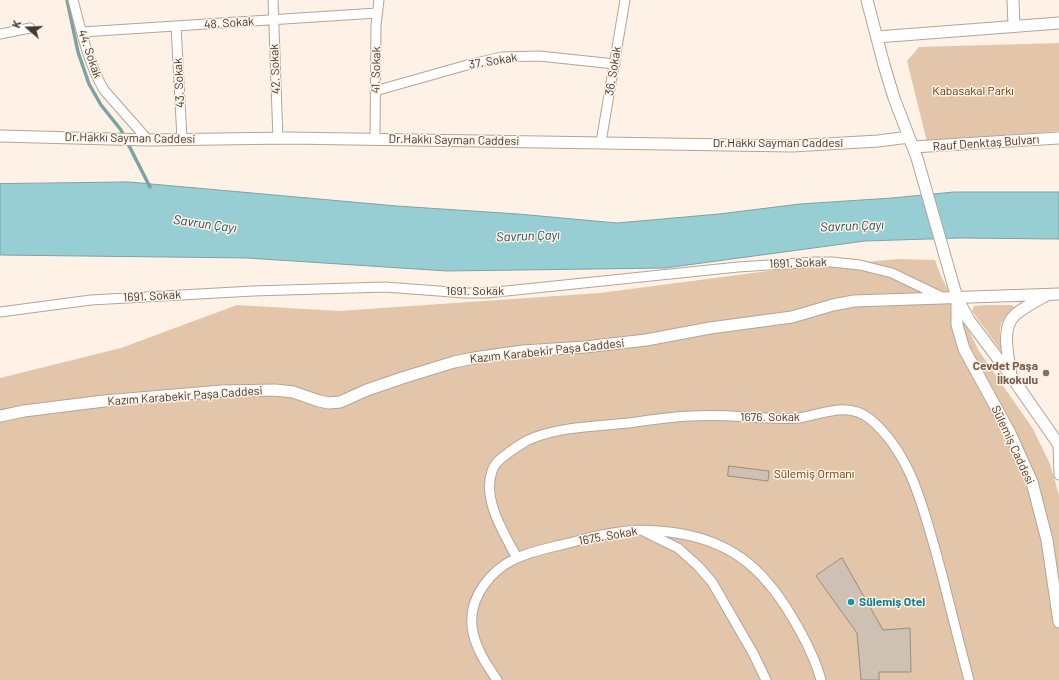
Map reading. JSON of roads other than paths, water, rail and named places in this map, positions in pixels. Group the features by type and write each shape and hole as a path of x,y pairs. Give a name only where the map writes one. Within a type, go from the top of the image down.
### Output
{"street":[{"name":"44. Sokak","path":"73,0 94,70 104,90 148,140"},
{"name":"42. Sokak","path":"273,0 278,138"},
{"name":"41. Sokak","path":"375,139 377,13 379,0"},
{"name":"36. Sokak","path":"602,142 625,0"},
{"path":"867,0 886,72 913,148 954,283 957,298 969,320 1011,376 1059,445 1059,475"},
{"path":"1013,0 1014,26"},
{"name":"48. Sokak","path":"82,32 377,13"},
{"path":"877,37 1059,23"},
{"name":"43. Sokak","path":"176,26 182,140"},
{"path":"0,34 30,28"},
{"name":"37. Sokak","path":"375,91 467,65 502,57 539,56 615,64"},
{"name":"Dr.Hakkı Sayman Caddesi","path":"0,136 148,140 278,138 792,146 878,141 913,148"},
{"name":"Rauf Denktaş Bulvarı","path":"913,148 1059,138"},
{"name":"1691. Sokak","path":"0,312 91,300 245,292 385,287 465,293 487,293 738,267 815,262 860,265 885,271 901,277 944,298"},
{"path":"1011,376 1007,335 1008,325 1014,316 1053,294"},
{"name":"Kazım Karabekir Paşa Caddesi","path":"0,416 24,411 104,401 228,390 275,390 293,392 328,403 340,402 367,390 402,378 454,362 474,358 523,351 585,347 646,340 710,328 792,317 833,305 854,301 1053,294"},
{"name":"Sülemiş Caddesi","path":"957,298 957,325 964,349 1010,433 1032,482 1047,540 1059,622"},
{"name":"1676. Sokak","path":"517,558 502,531 496,514 492,501 490,480 494,465 503,456 527,441 542,435 566,430 691,416 788,418 812,415 829,410 852,411 870,419 885,435 901,456 918,492 936,553 969,680"},
{"path":"640,530 678,548 698,566 712,582 753,653 766,680"},
{"name":"1675. Sokak","path":"497,680 484,660 474,636 472,625 473,612 477,598 484,585 498,570 517,558 531,553 595,536 640,530 678,533 708,540 737,555 752,565 764,577 784,604 811,653 821,680"}],"water":[{"name":"Savrun Çayı","path":"129,182 397,206 518,214 617,223 719,214 800,204 954,192 1059,192 1059,239 960,238 865,241 665,268 447,271 247,258 0,255 0,184"}],"waterway":[{"path":"67,0 78,52 89,84 101,105 121,130 150,187"}],"place":[{"name":"Cevdet Paşa İlkokulu","path":"1046,373"},
{"name":"Sülemiş Otel","path":"851,602"}],"park label":[{"name":"Kabasakal Parkı","path":"973,91"},
{"name":"Sülemiş Ormanı","path":"814,474"}]}
